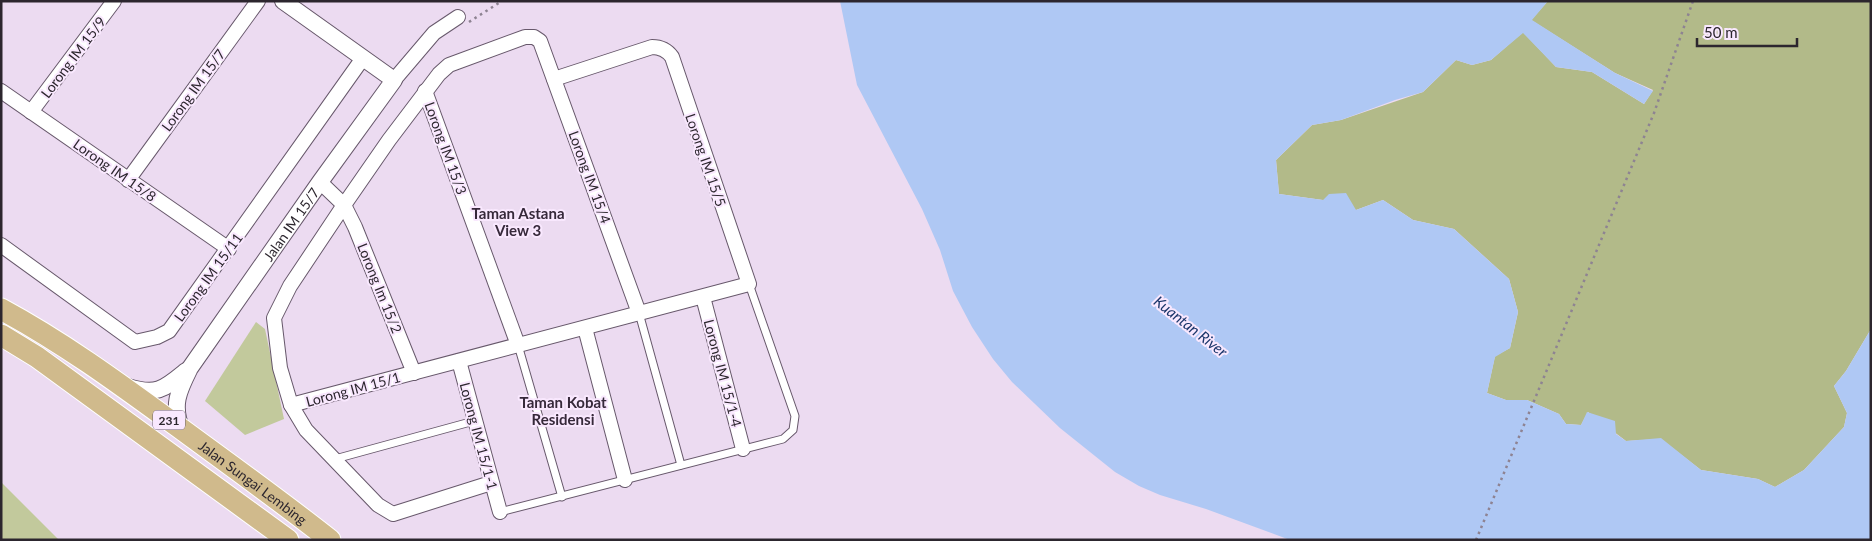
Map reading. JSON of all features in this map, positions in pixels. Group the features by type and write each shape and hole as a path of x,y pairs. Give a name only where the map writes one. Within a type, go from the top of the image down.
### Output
{"main road":[{"name":"Jalan Sungai Lembing","path":"1,309 34,327 122,385 330,540"},
{"name":"Jalan Sungai Lembing","path":"1,335 37,357 288,540"}],"street":[{"name":"Lorong IM 15/9","path":"31,112 114,1"},
{"name":"Lorong IM 15/7","path":"128,180 258,1"},
{"path":"283,1 394,80"},
{"name":"Jalan IM 15/7","path":"190,368 394,80 434,33 458,17"},
{"name":"Lorong IM 15/1","path":"540,42 534,37 525,37 449,65 425,91 344,205 290,286 274,318 280,368 291,405 749,284"},
{"name":"Lorong IM 15/4","path":"540,42 639,313"},
{"name":"Lorong IM 15/5","path":"554,78 652,47 662,48 672,57 749,284"},
{"name":"Lorong IM 15/11","path":"1,245 135,342 158,338 169,331 363,58"},
{"name":"Lorong IM 15/8","path":"1,91 229,249"},
{"name":"Lorong IM 15/3","path":"425,91 518,345"},
{"path":"320,182 344,205"},
{"name":"Lorong Im 15/2","path":"344,205 366,252 414,373"},
{"name":"Lorong IM 15/1-4","path":"703,296 743,449"},
{"path":"585,328 625,480"},
{"name":"Lorong IM 15/1-1","path":"458,361 500,512"},
{"path":"122,385 143,392 156,390 168,386 190,368"},
{"path":"182,430 177,419 176,406 182,384 190,368"},
{"path":"291,405 306,430 378,505 393,514 492,483"}],"lane":[{"path":"500,512 783,439 793,430 795,416 749,284"},
{"path":"639,313 681,465"},
{"path":"518,345 562,497"},
{"path":"334,459 474,421"},
{"path":"266,523 282,540"}],"path":[{"path":"458,17 465,23 470,22 502,1"},
{"path":"1476,540 1654,113 1693,1"}],"green space":[{"path":"1548,1 1871,1 1871,329 1846,371 1834,386 1847,413 1844,427 1804,470 1775,487 1758,479 1701,470 1661,439 1626,441 1588,412 1581,425 1566,424 1559,414 1527,400 1506,400 1487,393 1495,356 1510,348 1518,312 1509,279 1454,229 1413,220 1383,200 1356,210 1323,200 1279,194 1276,160 1312,125 1341,120 1423,92 1456,60 1472,65 1491,60 1523,32 1556,67 1592,72 1644,104 1653,90 1615,73 1531,20"},
{"path":"256,322 265,329 284,419 245,435 205,401"},
{"path":"1,482 59,540 1,540"}],"water":[{"name":"Kuantan River","path":"840,1 1548,1 1532,20 1615,73 1653,91 1644,104 1592,72 1556,67 1523,33 1491,60 1472,65 1456,60 1423,92 1341,120 1312,125 1276,160 1279,194 1323,200 1329,194 1346,193 1356,210 1383,200 1413,220 1454,229 1509,279 1518,312 1510,348 1495,357 1487,393 1506,400 1527,400 1559,414 1566,424 1581,425 1587,412 1615,421 1616,434 1626,441 1661,438 1701,470 1758,479 1775,487 1804,470 1844,427 1847,413 1834,386 1846,371 1871,329 1871,540 1290,540 1139,486 1115,472 1060,428 1012,382 993,359 972,327 953,291 940,250 922,209 857,85"}],"district":[{"name":"Taman Astana View 3","path":"518,222"},
{"name":"Taman Kobat Residensi","path":"563,410"}]}
